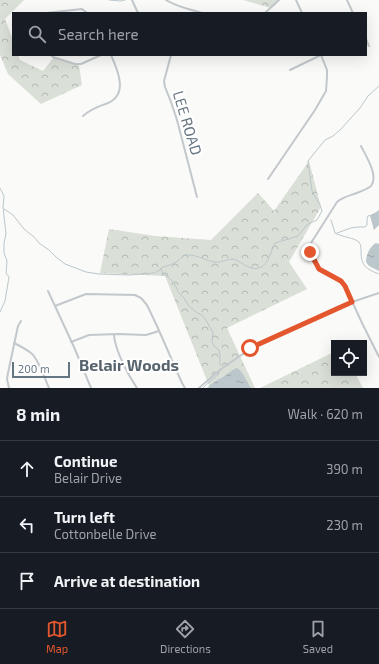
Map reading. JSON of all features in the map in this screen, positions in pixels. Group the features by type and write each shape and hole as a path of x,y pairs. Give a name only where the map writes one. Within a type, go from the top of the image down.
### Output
{"street":[{"path":"132,0 138,12"},
{"path":"166,0 180,7 198,12"},
{"path":"266,12 279,0"},
{"path":"296,0 302,12"},
{"path":"347,0 353,12"},
{"path":"55,12 82,9 86,12"},
{"path":"367,41 369,46"},
{"path":"52,56 72,63 80,64 99,56"},
{"path":"83,116 100,105 109,102 116,97 118,93 120,82 119,75 111,56"},
{"name":"LEE ROAD","path":"171,56 164,80 165,87 172,102 197,197"},
{"path":"290,70 319,56"},
{"path":"268,179 315,110 326,91 328,77 321,56"},
{"path":"361,146 374,173 374,182 368,188 338,201 311,243 310,252 318,268 322,272 343,283 379,357"},
{"path":"48,291 91,388"},
{"path":"199,388 221,369 252,347 352,302 379,293"},
{"path":"55,306 86,294 135,295 141,298 147,305 185,388"},
{"path":"9,388 7,379 18,326 21,321"},
{"path":"71,342 89,335 146,335 158,331"},
{"path":"114,334 114,340 117,348 137,388"},
{"path":"14,343 34,356 49,388"}],"green space":[{"path":"0,0 24,0 5,19 12,37 12,56 18,56 20,60 43,71 54,57 79,65 82,85 41,104 8,74 0,55"},
{"path":"243,0 279,0 271,8"},
{"path":"309,161 321,207 289,262 307,289 227,328 255,388 210,388 165,276 100,273 109,229 155,236 211,240 258,193 274,211"},
{"path":"331,353 331,376 357,376 363,388 260,388"}],"water":[{"path":"379,210 379,225 374,230 370,216"},
{"path":"376,243 379,244 379,271 369,266 366,262 369,251"},
{"path":"237,368 251,388 207,388 233,370"}],"waterway":[{"path":"109,0 125,0"},
{"path":"4,209 13,215 24,229 39,243 65,264 86,272 129,275 154,273 161,268 178,261 185,255 195,256 215,262 234,259 250,268 256,269 265,264 275,243 298,236 306,226 317,220 322,211 312,191 308,161 325,140 340,130 360,108 368,96 379,86"},
{"path":"0,188 4,196 3,207 6,234 4,253 7,261 6,273 9,277 5,301 0,312"},
{"path":"337,233 351,228 365,227 367,225 368,216 371,215"},
{"path":"331,220 335,233 355,239 359,242 361,246 363,264 379,274"},
{"path":"161,269 163,274 174,283 188,305 203,316 207,322 213,333 212,342 219,350 220,365"},
{"path":"203,388 220,372"}],"district":[{"name":"Belair Woods","path":"129,365"}],"route":[{"path":"250,348 352,302 344,284 322,272 316,266 310,252"}]}
